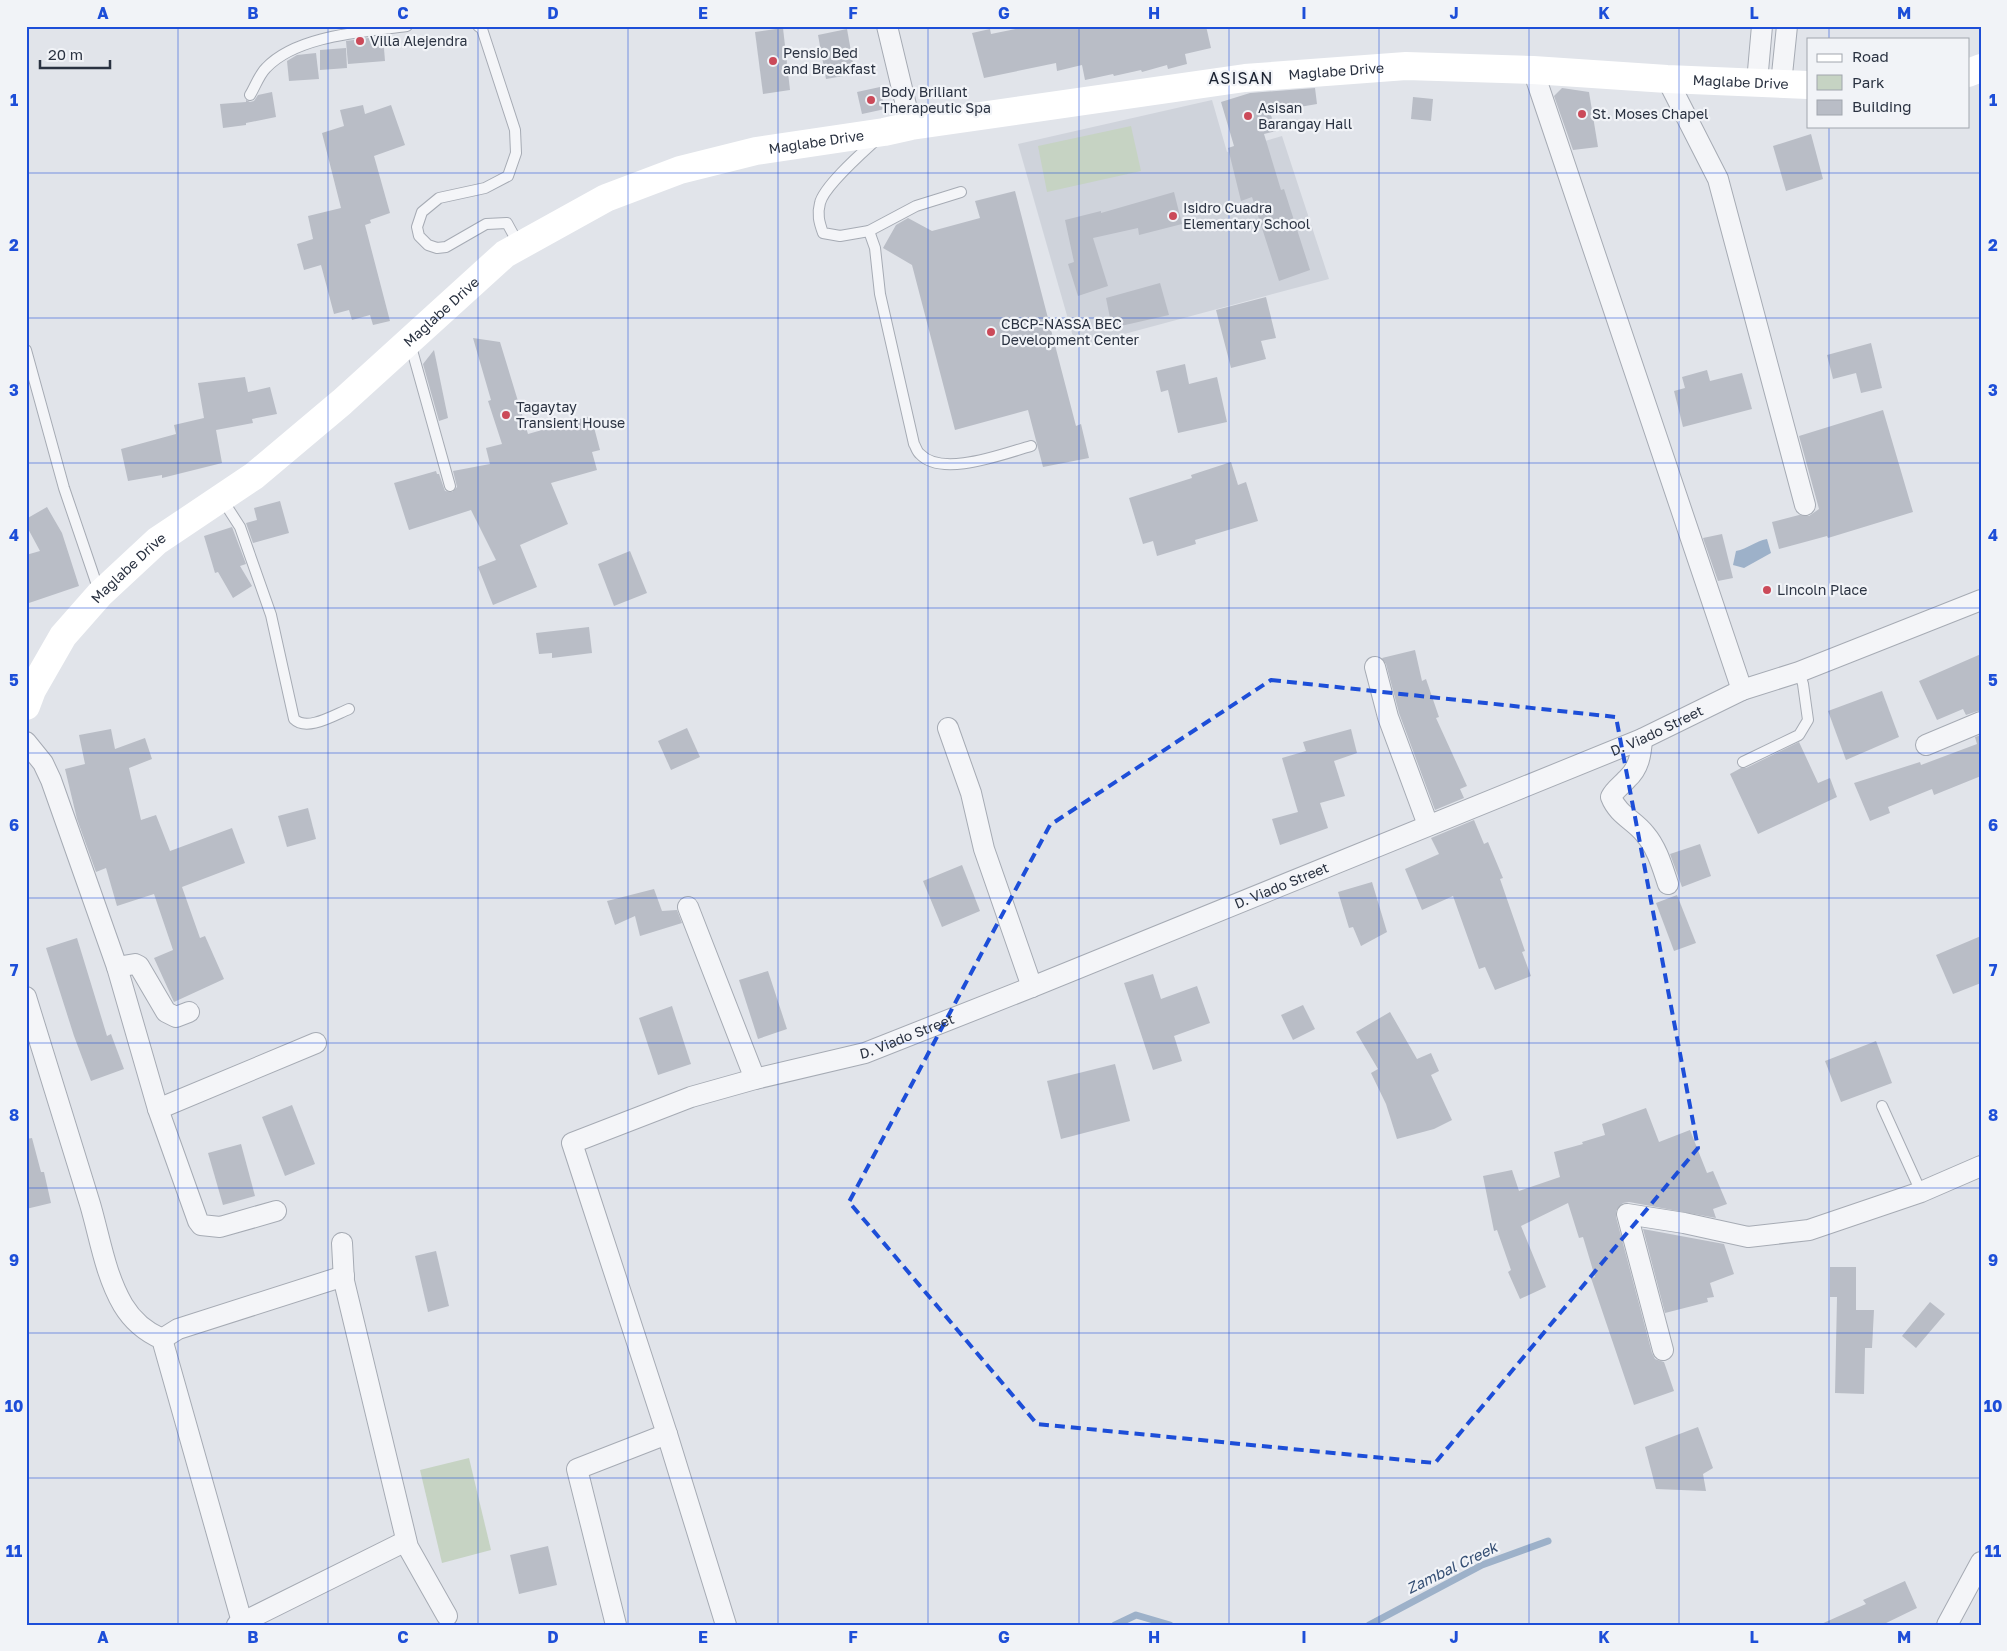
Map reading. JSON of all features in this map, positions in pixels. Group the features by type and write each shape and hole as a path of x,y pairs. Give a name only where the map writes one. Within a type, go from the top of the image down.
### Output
{"main road":[{"name":"Maglabe Drive","path":"26,706 32,690 63,636 100,594 157,541 268,464 342,402 505,254 606,198 680,170 756,151 884,132 911,126 1245,78 1406,66 1533,70 1667,79 1807,85"}],"street":[{"path":"887,26 911,126"},
{"path":"1762,26 1769,83"},
{"path":"1769,83 1787,26"},
{"path":"1533,70 1742,690"},
{"path":"1667,79 1718,180 1805,505"},
{"name":"D. Viado Street","path":"666,1434 572,1144 691,1097 755,1079 865,1053 1642,739 1742,690 1799,672 1981,600"},
{"path":"1375,667 1388,717 1428,825"},
{"path":"1926,745 1981,722"},
{"path":"948,728 970,793 984,849 1032,987"},
{"path":"1642,739 1640,757 1636,769 1615,789 1611,797 1618,810 1645,833 1659,855 1668,884"},
{"path":"26,742 43,763 51,780 117,967 158,1109 198,1221 201,1225 220,1227 276,1211"},
{"path":"688,907 755,1079"},
{"path":"117,967 135,964 139,966 166,1012 176,1017 189,1012"},
{"path":"26,996 92,1211 108,1274 123,1305 133,1318 149,1333 162,1339"},
{"path":"158,1109 316,1043"},
{"path":"1663,1350 1627,1214 1684,1222 1748,1237 1809,1230 1921,1192 1981,1166"},
{"path":"342,1243 344,1276 406,1541 447,1616"},
{"path":"162,1339 178,1329 344,1276"},
{"path":"162,1339 239,1624 406,1541"},
{"path":"616,1625 577,1469 666,1434 726,1625"},
{"path":"1947,1625 1981,1562"}],"lane":[{"path":"250,95 264,70 278,57 294,48 339,36 407,26"},
{"path":"478,26 482,29 514,130 516,153 508,176 485,188 439,198 422,212 417,227 419,236 428,245 436,248 446,247 486,224 506,223 519,246"},
{"path":"884,132 844,170 820,201 818,219 823,232 840,236 869,231 916,206 961,192"},
{"path":"869,231 875,248 880,294 914,444 920,455 931,461 947,465 978,461 1031,446"},
{"path":"410,340 450,486"},
{"path":"26,350 64,488 100,594"},
{"path":"221,498 240,527 271,615 294,718 298,723 308,724 349,709"},
{"path":"1743,762 1799,735 1808,720 1803,684 1799,672"},
{"path":"1882,1106 1921,1192"}],"highlighted area":[{"path":"1271,680 1616,717 1698,1148 1435,1463 1037,1424 849,1202 1050,825"}],"shaded area":[{"name":"Isidro Cuadra Elementary School","path":"1212,100 1227,152 1282,136 1329,279 1076,347 1018,144"}],"green space":[{"path":"1131,126 1141,171 1047,192 1038,146"},
{"path":"469,1458 491,1550 442,1563 420,1470"}],"water":[{"path":"1767,539 1771,553 1744,568 1733,565 1736,551"}],"building":[{"path":"1030,26 1206,26 1211,48 1185,54 1187,64 1168,69 1167,65 1142,72 1141,70 1085,80 1082,65 1057,71 1056,63 984,78 972,33 990,29 991,34"},
{"name":"Pensio Bed and Breakfast","path":"783,28 790,90 763,94 755,32"},
{"path":"847,29 855,74 826,79 818,35"},
{"path":"383,36 385,61 348,64 346,41"},
{"path":"346,48 347,68 320,70 320,50"},
{"path":"316,53 319,79 289,81 287,61 297,55"},
{"name":"Body Briliant Therapeutic Spa","path":"880,87 885,109 862,114 857,92"},
{"path":"1315,88 1317,104 1270,112 1276,131 1264,134 1281,190 1284,189 1310,270 1279,281 1252,197 1241,201 1228,148 1234,146 1221,102 1250,93"},
{"path":"1562,88 1589,92 1598,147 1573,150 1554,96"},
{"path":"272,92 276,117 246,123 246,125 223,128 220,104 246,102 246,100 250,102 254,101 258,95"},
{"path":"1413,97 1433,99 1431,121 1411,119"},
{"path":"363,105 365,114 391,105 405,145 374,156 390,213 370,220 371,223 365,225 390,321 373,325 370,315 352,320 349,310 334,314 321,265 304,270 297,244 313,239 308,216 341,208 322,133 344,126 340,110"},
{"path":"1811,134 1823,179 1786,191 1773,146"},
{"name":"CBCP-NASSA BEC Development Center","path":"1015,191 1076,426 1081,424 1089,458 1043,467 1028,410 955,430 912,265 883,248 896,225 908,218 932,231 980,218 975,201"},
{"path":"1174,192 1182,224 1139,235 1138,228 1093,238 1108,286 1078,296 1068,264 1074,262 1065,220 1101,211 1101,213"},
{"path":"1160,283 1169,315 1112,328 1106,298"},
{"path":"1266,297 1276,338 1261,341 1266,359 1231,368 1216,310"},
{"path":"473,338 500,342 528,434 591,416 600,450 592,452 597,470 551,483 568,524 520,545 537,587 493,605 478,567 496,560 471,510 409,530 394,483 436,471 439,474 445,491 452,492 457,487 453,471 490,464 486,448 502,444 488,401 491,400"},
{"path":"1871,343 1882,388 1861,393 1856,373 1833,379 1827,355"},
{"path":"434,350 448,418 439,421 423,364"},
{"path":"1185,364 1189,384 1217,377 1227,422 1178,433 1168,390 1161,392 1156,371"},
{"path":"1707,370 1710,381 1742,373 1752,409 1683,427 1674,391 1685,388 1682,377"},
{"path":"245,377 248,392 270,387 277,414 252,419 253,423 216,430 222,463 162,478 162,475 128,481 121,449 176,434 174,425 204,418 198,383"},
{"path":"1883,410 1913,512 1828,538 1827,536 1779,549 1772,522 1799,515 1809,516 1819,509 1799,436"},
{"path":"1231,462 1238,485 1246,482 1258,521 1195,540 1196,544 1157,556 1153,541 1143,544 1129,498 1192,478 1191,475"},
{"path":"280,501 289,533 253,543 246,523 257,520 254,508"},
{"path":"47,507 62,533 79,586 26,604 26,555 40,551 26,525 26,519"},
{"path":"232,527 246,564 240,566 252,586 233,598 218,572 215,573 204,536"},
{"path":"1722,534 1733,578 1718,581 1703,538"},
{"path":"630,551 647,593 614,606 598,564"},
{"path":"589,627 592,653 552,658 552,653 539,654 536,633"},
{"path":"1415,650 1422,681 1426,679 1439,717 1436,718 1467,786 1460,789 1464,798 1435,810 1399,713 1386,664 1382,658"},
{"path":"1981,654 1981,710 1966,715 1963,709 1937,720 1919,681"},
{"path":"1882,691 1899,737 1846,760 1828,711"},
{"path":"687,728 700,757 671,770 658,741"},
{"path":"111,729 115,749 145,738 152,759 129,768 141,820 156,815 170,851 232,828 245,863 182,887 200,938 205,936 224,979 174,1002 154,958 173,950 154,894 117,906 106,868 96,872 77,819 65,769 85,764 79,735"},
{"path":"1351,729 1357,753 1334,761 1345,796 1320,803 1328,828 1280,845 1272,819 1298,812 1282,758 1306,751 1303,742"},
{"path":"1981,735 1981,776 1934,795 1932,789 1888,807 1890,813 1870,821 1854,783 1920,762 1921,765 1977,744 1975,737"},
{"path":"1799,742 1818,783 1830,778 1837,797 1758,834 1730,774"},
{"path":"308,808 316,839 287,847 278,816"},
{"path":"1474,820 1484,844 1488,842 1503,878 1500,879 1525,951 1522,952 1531,976 1495,990 1485,967 1479,969 1453,896 1422,910 1405,869 1439,854 1431,838"},
{"path":"1700,844 1711,876 1682,887 1670,854"},
{"path":"962,865 980,911 942,927 923,881"},
{"path":"1372,882 1387,932 1361,946 1353,927 1349,928 1338,892"},
{"path":"654,889 662,911 677,910 682,923 640,936 635,916 615,925 607,901"},
{"path":"1677,895 1696,943 1674,951 1656,903"},
{"path":"1981,936 1981,983 1953,994 1936,955"},
{"path":"77,938 107,1036 111,1034 124,1069 91,1081 74,1036 46,948"},
{"path":"768,971 787,1029 758,1039 739,980"},
{"path":"1153,974 1161,999 1197,986 1210,1023 1174,1036 1182,1061 1153,1070 1124,983"},
{"path":"1303,1005 1315,1029 1293,1040 1281,1015"},
{"path":"672,1006 691,1064 658,1075 639,1018"},
{"path":"1390,1012 1417,1059 1431,1053 1439,1071 1431,1075 1452,1120 1434,1129 1397,1139 1386,1104 1371,1073 1378,1069 1356,1032"},
{"path":"1876,1041 1892,1083 1841,1102 1825,1061"},
{"path":"1115,1064 1130,1121 1061,1139 1047,1081"},
{"path":"292,1105 315,1164 285,1176 262,1117"},
{"path":"1646,1108 1659,1142 1690,1130 1707,1173 1713,1171 1727,1204 1713,1209 1716,1218 1629,1202 1623,1203 1616,1211 1652,1353 1655,1359 1664,1362 1674,1391 1634,1405 1591,1278 1595,1277 1583,1237 1579,1238 1568,1203 1521,1226 1546,1287 1520,1299 1508,1272 1511,1270 1497,1230 1494,1231 1483,1176 1512,1170 1519,1191 1560,1177 1554,1152 1583,1144 1582,1142 1605,1135 1602,1124"},
{"path":"32,1138 41,1172 44,1172 51,1203 26,1209 26,1139"},
{"path":"241,1144 255,1196 223,1205 208,1153"},
{"path":"1643,1229 1724,1244 1734,1274 1710,1283 1714,1297 1707,1298 1708,1302 1665,1313"},
{"path":"436,1251 449,1306 428,1312 415,1256"},
{"path":"1830,1267 1856,1267 1856,1310 1874,1310 1872,1348 1865,1348 1864,1394 1835,1393 1837,1297 1830,1297"},
{"path":"1930,1302 1945,1314 1916,1348 1902,1336"},
{"path":"1698,1427 1713,1468 1703,1474 1706,1491 1656,1489 1645,1447"},
{"path":"548,1546 557,1585 519,1594 510,1555"},
{"path":"1905,1581 1917,1608 1882,1625 1819,1625 1866,1604 1863,1600"}],"waterway":[{"name":"Zambal Creek","path":"1369,1625 1482,1565 1548,1541"},
{"name":"Zambal Creek","path":"1115,1625 1136,1615 1170,1625"}],"place":[{"name":"Villa Alejendra","path":"360,41"},
{"name":"Pensio Bed and Breakfast","path":"773,61"},
{"name":"Body Briliant Therapeutic Spa","path":"871,100"},
{"name":"St. Moses Chapel","path":"1582,114"},
{"name":"Asisan Barangay Hall","path":"1248,116"},
{"name":"Isidro Cuadra Elementary School","path":"1173,216"},
{"name":"CBCP-NASSA BEC Development Center","path":"991,332"},
{"name":"Tagaytay Transient House","path":"506,415"},
{"name":"Lincoln Place","path":"1767,590"}],"district":[{"name":"ASISAN","path":"1241,78"}]}
